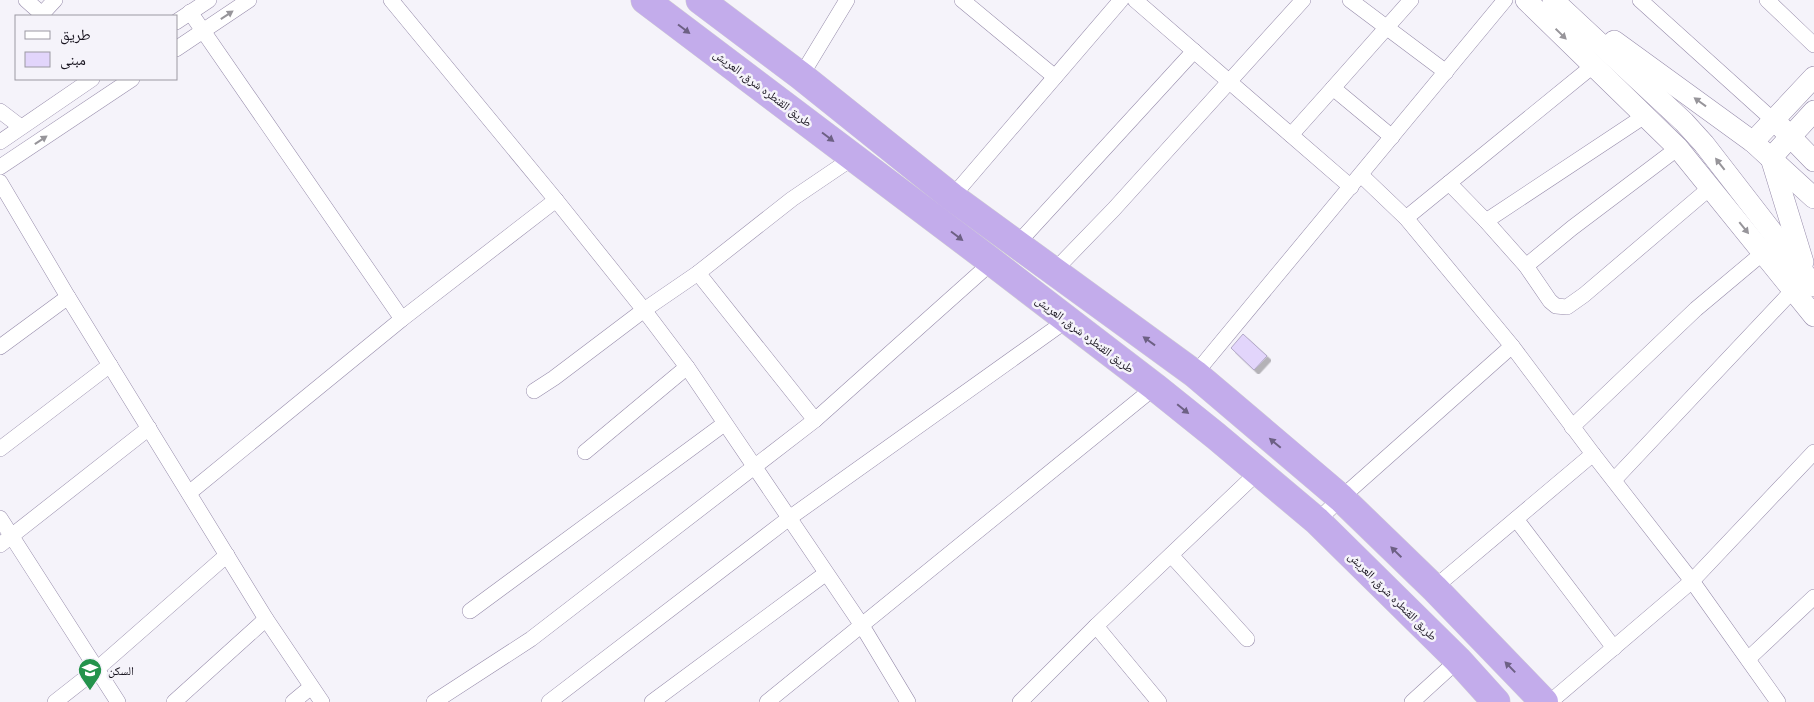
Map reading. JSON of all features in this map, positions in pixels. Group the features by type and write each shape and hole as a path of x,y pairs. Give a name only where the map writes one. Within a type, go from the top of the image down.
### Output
{"highway":[{"name":"طريق القنطره شرق, العريش","path":"645,0 854,156 1155,387 1317,521 1458,660 1496,702"},
{"path":"700,0 801,76 952,197 1194,374 1341,498 1434,588 1544,702"}],"main road":[{"path":"1526,0 1725,193 1805,285"},
{"path":"1553,0 1684,122 1725,193 1764,252 1805,285"},
{"path":"1557,0 1753,142 1814,198"},
{"path":"1753,142 1814,77"},
{"path":"1772,158 1814,111"},
{"path":"1773,120 1814,161"},
{"path":"1772,158 1814,316"}],"street":[{"path":"26,0 43,15 55,0"},
{"path":"178,21 209,0"},
{"path":"178,48 249,0"},
{"path":"391,0 556,200 687,367 825,574 861,624 908,702"},
{"path":"801,76 847,0"},
{"path":"962,0 1055,77"},
{"path":"952,197 1121,0"},
{"path":"1135,0 1291,135 1406,218 1512,346 1592,454 1692,581 1778,702"},
{"path":"1054,271 1114,209 1303,0"},
{"path":"1350,0 1446,72"},
{"path":"1291,135 1411,0"},
{"path":"1194,374 1506,0"},
{"path":"1640,0 1657,5 1773,120"},
{"path":"1767,0 1814,45"},
{"path":"190,12 402,319"},
{"path":"1017,244 1194,51"},
{"path":"1406,218 1594,65"},
{"path":"0,142 91,80"},
{"path":"0,167 130,80"},
{"path":"1333,88 1392,137"},
{"path":"0,111 21,127"},
{"path":"1486,221 1646,115"},
{"path":"1526,266 1572,228 1678,148"},
{"path":"534,391 644,310 698,273 792,199 854,156"},
{"path":"0,182 68,297 266,619 322,702"},
{"path":"1448,183 1486,221 1526,266 1550,302 1556,306 1567,307 1725,193"},
{"path":"189,493 402,319 556,200"},
{"path":"1572,427 1696,309 1764,252"},
{"path":"434,702 531,639 816,420 992,262"},
{"path":"698,273 816,420"},
{"path":"1614,480 1805,285"},
{"path":"0,346 68,297"},
{"path":"549,702 788,519 1067,320"},
{"path":"1317,521 1512,346"},
{"path":"0,449 110,365"},
{"path":"585,452 687,367"},
{"path":"767,702 1155,387"},
{"path":"470,611 724,424"},
{"path":"6,541 149,428"},
{"path":"1550,702 1692,581 1814,452"},
{"path":"1434,588 1592,454"},
{"path":"1025,700 1096,626 1258,472"},
{"path":"0,518 6,541 97,669 118,702"},
{"path":"1516,519 1614,648"},
{"path":"55,702 97,669 227,555"},
{"path":"1170,555 1247,639"},
{"path":"652,702 825,574"},
{"path":"1748,660 1814,597"},
{"path":"174,702 266,619"},
{"path":"1096,626 1159,702"},
{"path":"1412,702 1458,660"},
{"path":"293,702 311,687"}],"building":[{"path":"1243,334 1267,356 1254,370 1231,348"}],"place":[{"name":"السكن","path":"90,691"}]}
